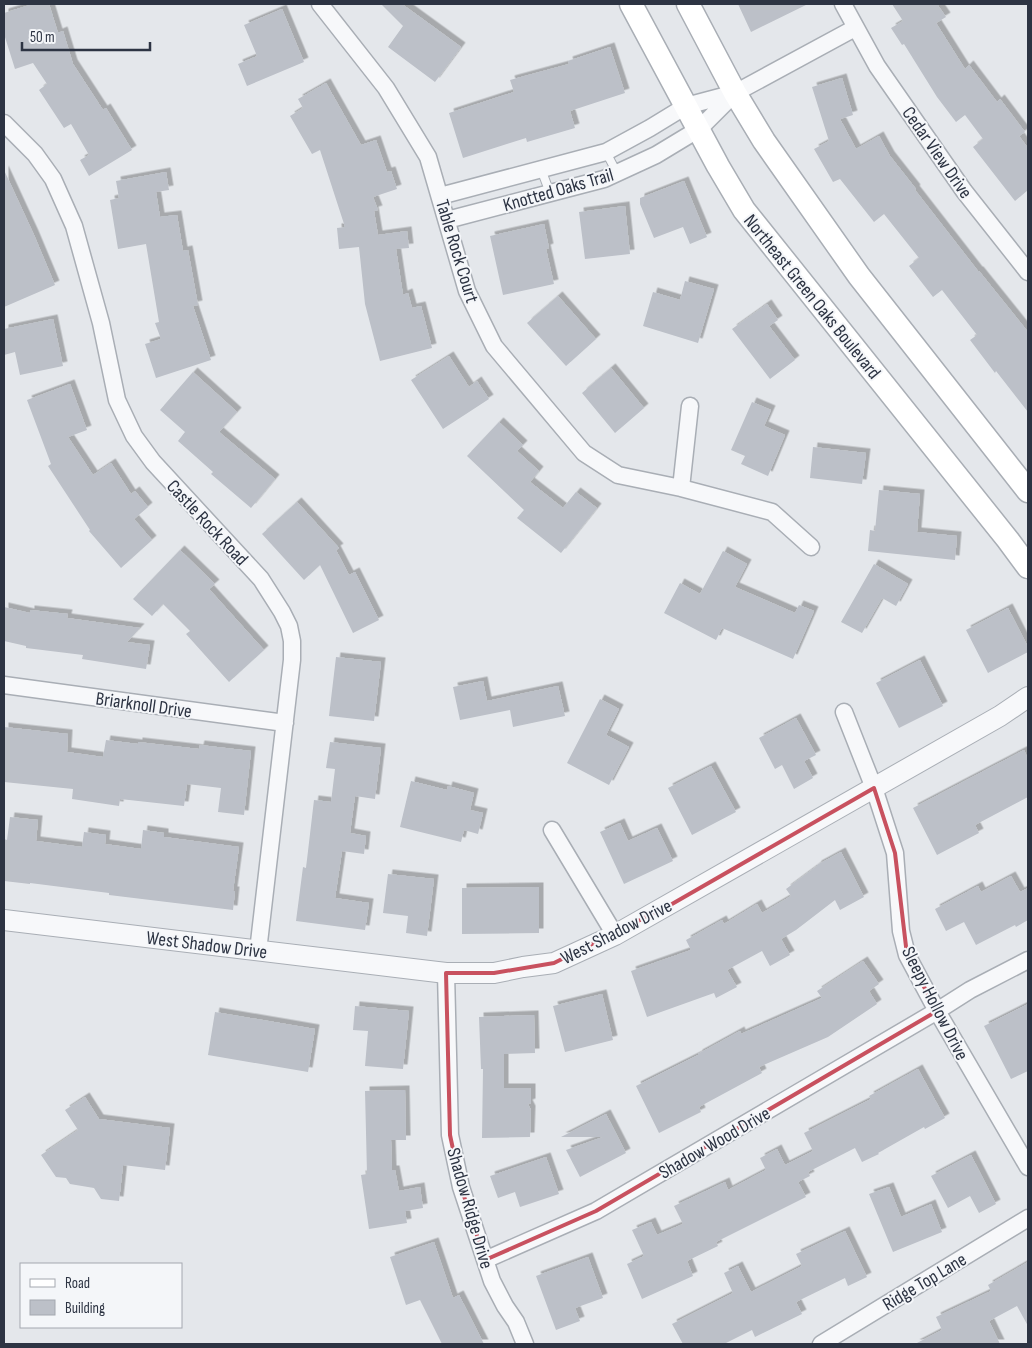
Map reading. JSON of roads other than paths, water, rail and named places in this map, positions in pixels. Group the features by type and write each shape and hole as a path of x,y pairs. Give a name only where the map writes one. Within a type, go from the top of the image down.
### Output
{"main road":[{"name":"Northeast Green Oaks Boulevard","path":"630,4 744,210 1028,567"},
{"path":"688,4 735,93 764,141 859,276 1028,491"}],"street":[{"name":"Table Rock Court","path":"320,4 391,96 428,157 467,291 494,346 584,453 618,474 681,488 772,512 811,547"},
{"name":"Cedar View Drive","path":"843,4 876,66 964,191 1028,272"},
{"name":"Knotted Oaks Trail","path":"440,196 606,152 686,106 735,93 855,28"},
{"name":"Knotted Oaks Trail","path":"447,220 604,179 656,155 698,129 735,93"},
{"name":"Castle Rock Road","path":"4,123 35,154 53,179 74,226 101,323 117,400 134,436 153,462 260,579 289,626 292,641 292,660 258,950"},
{"path":"681,488 690,406"},
{"name":"Briarknoll Drive","path":"4,685 285,723"},
{"name":"West Shadow Drive","path":"4,920 446,973 494,973 554,963 615,935 1000,716 1028,697"},
{"name":"Sleepy Hollow Drive","path":"844,712 874,788 895,853 901,931 907,955 937,1011 1028,1167"},
{"path":"552,830 615,935"},
{"name":"Shadow Wood Drive","path":"485,1260 596,1211 970,990 1028,960"},
{"name":"Shadow Ridge Drive","path":"446,973 450,1135 461,1188 492,1281 516,1322 525,1344"},
{"name":"Ridge Top Lane","path":"821,1344 1028,1218"}],"lane":[{"path":"606,152 617,173"},
{"path":"541,168 550,193"}]}
